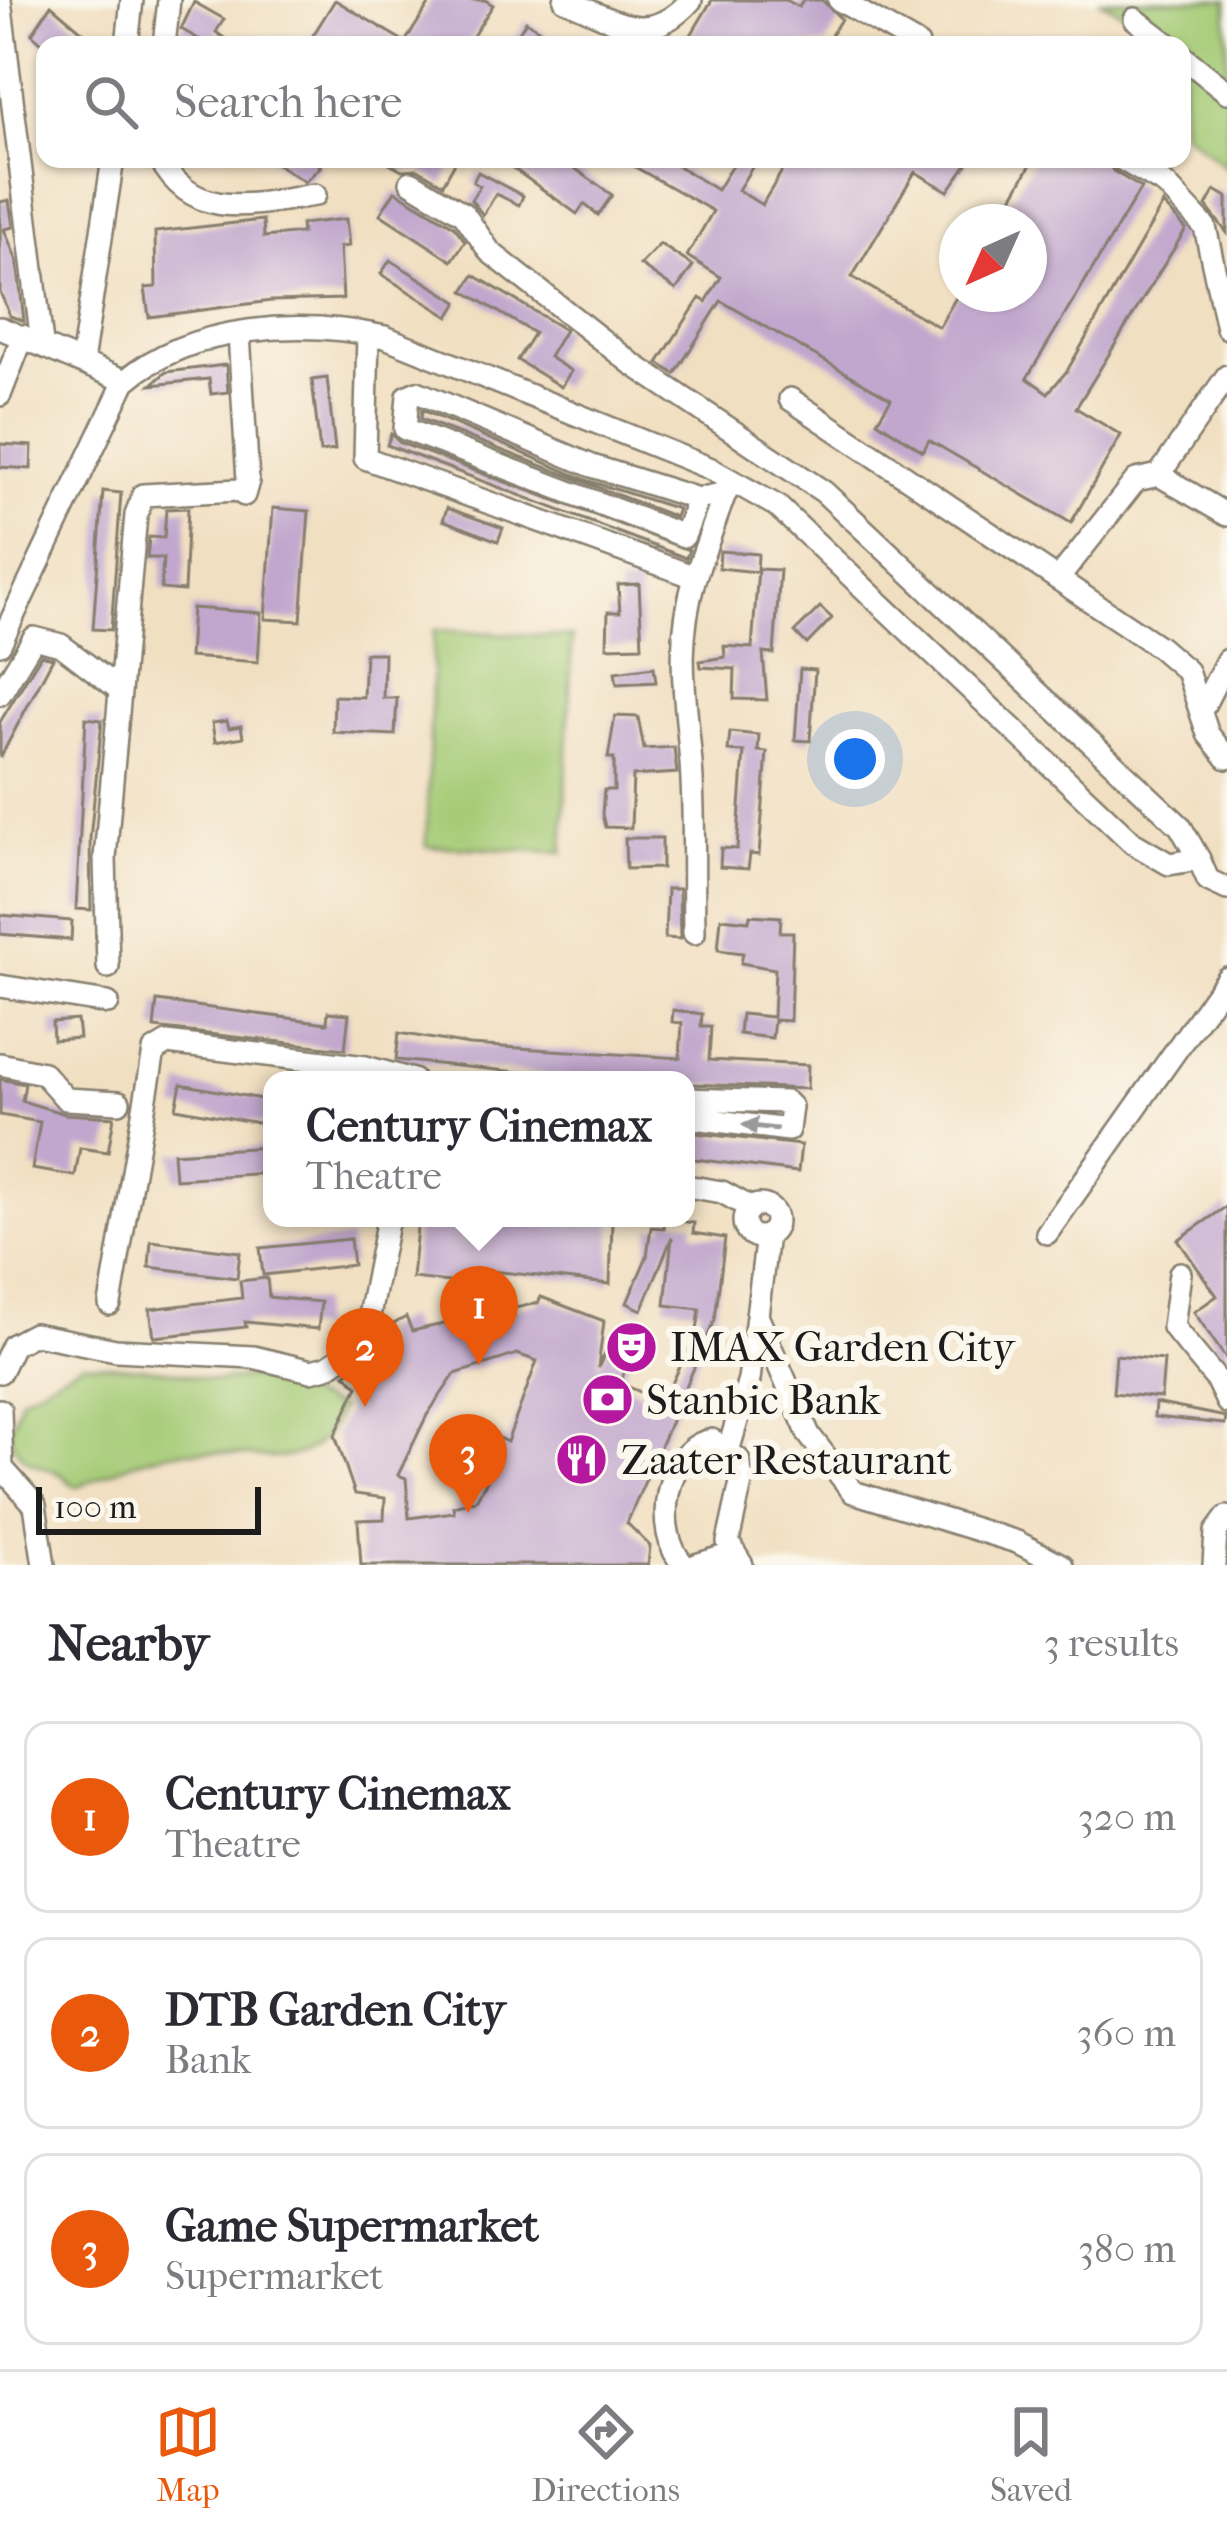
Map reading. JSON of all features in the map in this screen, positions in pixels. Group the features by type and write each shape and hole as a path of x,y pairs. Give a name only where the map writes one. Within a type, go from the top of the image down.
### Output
{"street":[{"path":"0,0 11,190 33,340 0,395"},
{"path":"128,36 132,0"},
{"path":"165,36 170,0"},
{"path":"565,0 641,30 660,25 691,0"},
{"path":"839,0 902,36"},
{"path":"1135,19 1157,36"},
{"path":"1191,63 1227,92"},
{"path":"82,362 112,168"},
{"path":"167,168 184,191 208,204 233,208 315,196"},
{"path":"1137,168 1166,184 1204,227 1227,328"},
{"path":"411,182 464,214 490,252 631,363 824,493 1180,826 1208,880 1227,889"},
{"path":"0,328 125,381"},
{"path":"0,644 125,381 154,357 239,334 308,328 368,334 777,506 1133,843 1169,864 1199,859"},
{"path":"108,968 105,858 142,495 238,490 244,495 248,481 239,334"},
{"path":"368,334 365,458 694,577"},
{"path":"1159,475 1227,376"},
{"path":"698,499 684,536 404,429 408,396 417,392 592,466 698,499 728,486"},
{"path":"790,399 1187,671 1208,734 1227,758"},
{"path":"500,465 512,429"},
{"path":"580,498 592,466"},
{"path":"1058,579 1136,480 1159,475 1227,515"},
{"path":"694,933 691,765 679,669 682,625 694,577 728,486"},
{"path":"0,694 34,638 61,645 120,690"},
{"path":"1201,711 1227,660"},
{"path":"1047,1233 1227,978"},
{"path":"0,986 108,1003"},
{"path":"110,1304 154,1051 167,1043 380,1071"},
{"path":"0,1064 44,1073 66,1099 119,1102"},
{"path":"695,1099 786,1102 791,1107 785,1130 695,1118"},
{"path":"695,1188 722,1192 751,1208 761,1205 774,1213 776,1223 767,1235 749,1380 729,1448 742,1478 731,1514 737,1560 696,1565"},
{"path":"0,1372 13,1345 34,1334 130,1352 253,1358 311,1371 327,1367 367,1326 386,1227"},
{"path":"1180,1274 1173,1327 1227,1402"},
{"path":"758,1318 809,1435 853,1492 1018,1542 1062,1565"},
{"path":"0,1410 2,1468 35,1505 44,1565"},
{"path":"684,1565 670,1544 673,1474 688,1449 701,1442 712,1440 729,1448"},
{"path":"1214,1565 1216,1532 1227,1517"}],"green space":[{"path":"1099,0 1227,0 1227,168 1191,138 1191,36 1165,36"},
{"path":"434,630 572,637 563,852 426,846"},
{"path":"83,1363 167,1370 214,1381 258,1377 340,1408 327,1433 293,1456 177,1452 139,1461 79,1487 27,1460 9,1435 21,1397"}],"building":[{"path":"335,0 395,36 313,36"},
{"path":"432,0 485,0 493,5 473,36 409,36"},
{"path":"712,0 786,0 799,7 803,0 822,0 841,19 831,36 690,36"},
{"path":"194,2 224,19 216,32 222,36 193,36 181,29"},
{"path":"51,5 83,32 80,36 32,34"},
{"path":"526,21 547,35 546,36 517,36"},
{"path":"283,168 319,168 305,182"},
{"path":"398,168 452,168 443,184 418,169"},
{"path":"513,168 574,168 612,195 598,215 584,204 577,214"},
{"path":"637,168 682,168 717,190 730,168 751,168 738,190 762,205 784,168 964,168 948,191 915,172 852,277 939,327 948,312 1047,312 1047,204 1008,204 1029,168 1111,168 1141,188 1027,378 1048,393 1067,371 1163,204 1186,229 1076,408 1121,435 1071,523 929,440 923,451 877,421 891,399 721,301 675,374 658,363 700,298 706,302 721,277 687,256 713,211"},
{"path":"478,172 523,196 519,205 496,194 483,215 471,200 480,186 473,182"},
{"path":"1215,190 1227,197 1227,233 1206,206"},
{"path":"395,191 454,226 465,241 452,261 380,214"},
{"path":"9,200 13,227 4,229 17,261 24,321 10,316 0,292 0,202"},
{"path":"346,219 349,246 340,247 343,299 271,301 149,317 145,288 156,287 155,232 263,220 264,237 302,233 301,224"},
{"path":"660,244 693,266 676,290 640,265"},
{"path":"390,260 458,302 449,317 381,274"},
{"path":"474,275 565,330 549,357 571,371 561,387 517,360 534,333 464,291"},
{"path":"226,365 228,392 211,394 209,379 151,385 166,372"},
{"path":"327,378 335,450 320,452 312,380"},
{"path":"422,410 586,480 678,509 675,517 421,419"},
{"path":"391,434 400,443 689,550 686,558 387,445"},
{"path":"0,444 32,446 31,469 0,467"},
{"path":"103,491 121,493 111,630 93,629"},
{"path":"188,508 184,591 161,589 163,558 147,558 149,537 164,538 166,509"},
{"path":"273,508 309,511 301,621 265,619"},
{"path":"447,508 503,528 498,541 443,520"},
{"path":"720,551 758,554 757,572 719,568"},
{"path":"758,569 780,570 774,654 763,653 767,700 734,699 735,669 701,667 700,661 725,657 724,646 752,648"},
{"path":"639,584 642,646 607,647 608,612 620,612 618,585"},
{"path":"820,607 832,618 807,644 795,632"},
{"path":"192,608 261,613 258,662 189,657"},
{"path":"365,653 384,653 383,698 397,698 395,735 333,732 334,696 363,697"},
{"path":"41,655 53,658 0,758 0,722"},
{"path":"654,667 656,682 617,684 615,672"},
{"path":"800,669 815,670 810,741 795,740"},
{"path":"615,716 638,717 644,749 674,747 677,773 633,776 631,828 605,827 602,814 604,790 614,790 614,758 608,758"},
{"path":"86,718 102,720 90,839 91,910 76,909"},
{"path":"227,721 229,728 241,726 243,737 215,742 212,723"},
{"path":"730,732 759,735 758,751 767,752 759,855 750,854 748,869 720,867 721,848 737,849 744,752 728,751"},
{"path":"625,838 662,838 662,868 626,869"},
{"path":"667,889 679,889 680,939 665,938"},
{"path":"0,915 72,921 71,940 0,934"},
{"path":"750,915 781,917 780,932 793,932 790,1021 774,1020 772,1038 739,1034 741,1014 773,1017 775,969 741,963 743,953 718,950 721,918 749,921"},
{"path":"157,1001 327,1023 328,1012 349,1014 345,1049 154,1028"},
{"path":"673,1010 702,1014 701,1026 711,1026 709,1060 808,1065 807,1089 695,1084 695,1071 509,1071 396,1060 399,1033 469,1045 680,1058 682,1023 672,1022"},
{"path":"77,1020 79,1038 53,1040 52,1022"},
{"path":"0,1079 25,1084 22,1101 65,1114 114,1117 108,1152 80,1148 75,1176 32,1169 40,1122 0,1115"},
{"path":"181,1084 263,1099 263,1124 176,1108"},
{"path":"695,1133 801,1145 798,1172 695,1159"},
{"path":"263,1147 263,1173 175,1179 173,1153"},
{"path":"1227,1206 1227,1360 1194,1312 1217,1296 1178,1240"},
{"path":"417,1227 612,1227 610,1284 474,1269 505,1288 412,1278"},
{"path":"651,1227 694,1227 693,1233 725,1238 715,1319 627,1523 650,1546 648,1565 361,1565 358,1520 384,1519 385,1498 355,1494 335,1435 358,1386 345,1374 385,1349 381,1331 406,1317 412,1331 538,1303 541,1297 604,1321 598,1368 616,1330 638,1339 620,1383 663,1402 688,1350 694,1352 700,1309 665,1305 672,1237 642,1310 627,1303 647,1256","holes":["517,1354 537,1361 507,1442 470,1424 454,1458 489,1477 476,1500 453,1506 454,1512 409,1518 406,1478 398,1475 427,1415 455,1374"]},
{"path":"350,1239 353,1265 263,1275 260,1248"},
{"path":"151,1241 240,1252 237,1278 149,1267"},
{"path":"267,1278 269,1297 321,1302 318,1329 245,1322 246,1327 154,1337 150,1309 242,1298 240,1281"},
{"path":"1116,1355 1164,1360 1161,1398 1113,1393"},
{"path":"1155,1403 1226,1417 1225,1424 1154,1417"}],"place":[{"name":"IMAX Garden City","path":"631,1347"},
{"name":"Century Cinemax","path":"479,1365"},
{"name":"Stanbic Bank","path":"607,1400"},
{"name":"DTB Garden City","path":"365,1407"},
{"name":"Zaater Restaurant","path":"582,1460"},
{"name":"Game Supermarket","path":"468,1513"}]}
